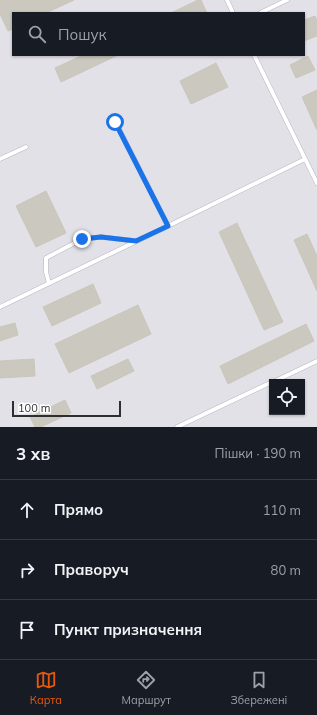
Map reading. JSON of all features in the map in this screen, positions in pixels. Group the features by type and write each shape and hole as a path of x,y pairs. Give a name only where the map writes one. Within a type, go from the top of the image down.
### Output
{"lane":[{"path":"227,0 233,12"},
{"path":"262,12 287,0"},
{"path":"254,56 317,183"},
{"path":"115,122 168,226"},
{"path":"0,159 26,147"},
{"path":"0,307 305,159"},
{"path":"49,283 46,272 46,258 82,239 101,237 136,241"},
{"path":"278,379 317,361"},
{"path":"176,427 269,383"}],"shaded area":[{"path":"0,0 317,0 317,427 0,427"}],"building":[{"path":"0,0 74,0 48,12 12,12 12,29 8,31 0,14"},
{"path":"201,0 207,12 173,12"},
{"path":"315,16 317,21 317,36 305,41 305,20"},
{"path":"81,56 116,56 61,82 55,68"},
{"path":"308,56 315,70 296,78 290,65"},
{"path":"216,63 228,87 191,104 180,81"},
{"path":"317,90 317,130 302,97"},
{"path":"46,191 66,233 36,247 16,206"},
{"path":"237,223 283,322 264,330 219,232"},
{"path":"307,234 317,256 317,291 294,240"},
{"path":"93,284 101,303 52,326 43,307"},
{"path":"138,305 151,334 69,373 55,344"},
{"path":"15,323 18,335 0,341 0,327"},
{"path":"306,324 314,341 228,384 220,366"},
{"path":"34,359 35,376 0,378 0,361"},
{"path":"128,359 134,371 97,389 91,376"},
{"path":"65,400 71,413 41,427 35,427 30,417"}],"route":[{"path":"82,239 101,237 136,241 168,226 115,122"}]}
